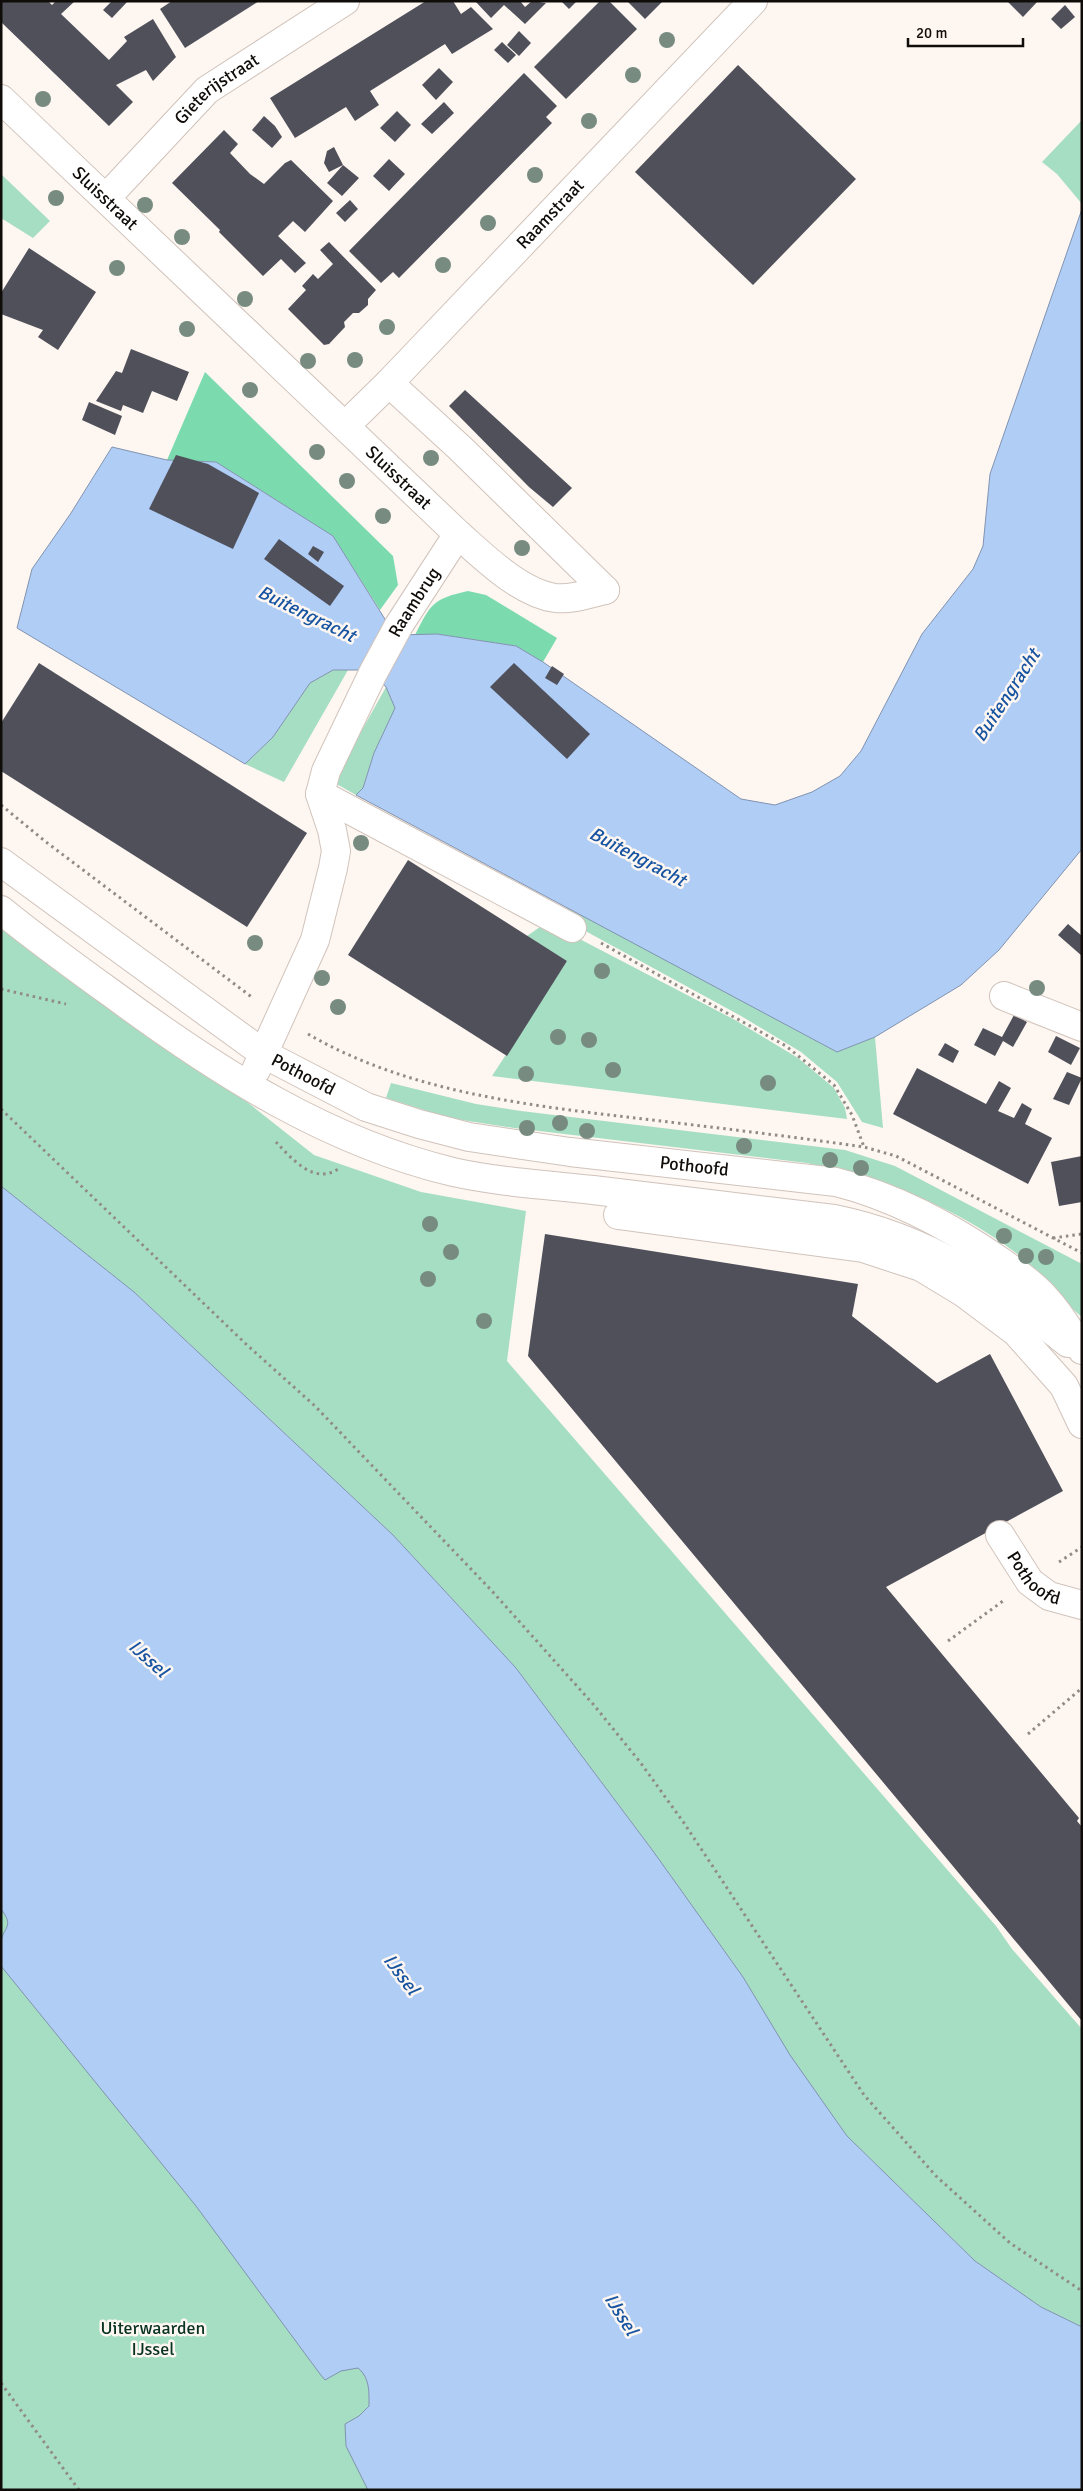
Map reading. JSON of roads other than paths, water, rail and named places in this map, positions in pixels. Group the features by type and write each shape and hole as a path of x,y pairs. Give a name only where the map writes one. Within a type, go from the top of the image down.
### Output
{"street":[{"name":"Gieterijstraat","path":"106,198 207,90 345,1"},
{"name":"Raamstraat","path":"345,426 389,383 753,1"},
{"name":"Sluisstraat","path":"1,99 106,198 167,260 458,534 530,591 555,598 574,597 605,590 460,448 389,383"},
{"name":"Raambrug","path":"320,794 326,771 373,673 399,625 458,534"},
{"path":"320,794 572,928"},
{"name":"Pothoofd","path":"248,1086 315,940 333,868 336,851 332,830 320,794"},
{"name":"Pothoofd","path":"1,862 264,1054 366,1106 419,1124 469,1137 570,1152 836,1182 866,1189 897,1201 933,1219 979,1247 1025,1279 1046,1299 1082,1350"},
{"name":"Pothoofd","path":"1,910 172,1037 281,1106 351,1138 397,1156 454,1172 514,1181 834,1219 888,1232 934,1252 986,1282 1082,1354"},
{"path":"1004,996 1082,1028"},
{"path":"618,1215 863,1248 921,1267 964,1293 1016,1332 1064,1386 1082,1424"},
{"name":"Pothoofd","path":"1000,1535 1030,1582 1049,1596 1082,1606"}],"water":[{"name":"Buitengracht","path":"1082,209 1082,849 999,950 961,985 875,1037 837,1052 356,795 363,788 374,753 395,708 386,687 371,670 333,670 310,683 273,737 245,764 17,628 32,569 71,513 112,447 167,460 216,462 333,536 388,624 398,635 437,634 516,646 543,662 741,799 775,805 812,792 840,776 861,751 922,634 973,569 983,546 990,474"},
{"name":"IJssel","path":"1,1186 134,1292 393,1535 516,1668 653,1851 743,1977 790,2055 847,2136 975,2261 1041,2307 1082,2327 1082,2490 368,2490 346,2446 345,2424 359,2416 369,2406 368,2386 365,2376 358,2368 341,2371 325,2380 196,2206 1,1966 1,1942 8,1923 1,1909"}],"park label":[{"name":"Uiterwaarden IJssel","path":"153,2338"}]}
